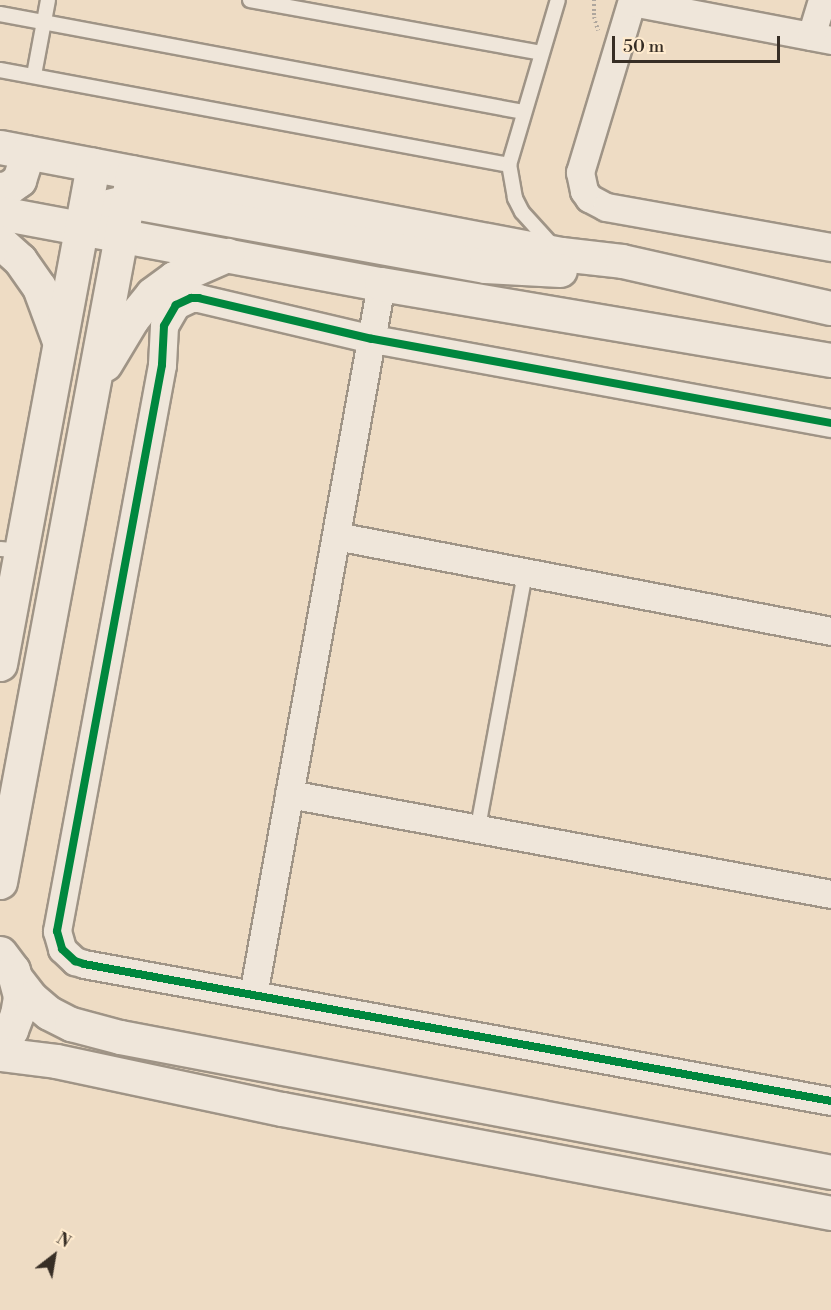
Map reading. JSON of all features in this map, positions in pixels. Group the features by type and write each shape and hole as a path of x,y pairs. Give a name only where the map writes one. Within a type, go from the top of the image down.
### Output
{"street":[{"path":"822,0 821,38 632,1 580,172 584,191 589,198 606,207 831,247"},
{"path":"0,189 8,188 19,180 14,150 93,165 131,187 485,266 563,270 622,261"},
{"path":"0,664 11,550 60,343 93,165"},
{"path":"81,228 100,210 118,202 131,187"},
{"path":"0,882 131,187"},
{"path":"131,187 561,254 622,261 831,308"},
{"path":"0,213 381,284 831,360"},
{"path":"0,242 20,260 39,287 60,343"},
{"path":"92,386 132,319 149,296 174,278 227,255"},
{"path":"253,995 381,284"},
{"path":"831,423 372,339 226,304 196,309 182,319 172,334 162,365 57,931 58,940 68,956 84,964 831,1101"},
{"path":"336,537 831,631"},
{"path":"289,794 478,827 831,894"},
{"path":"0,1044 11,1030 18,1014 20,997 4,958"},
{"path":"4,958 31,998 50,1013 71,1024 120,1037 831,1172"},
{"path":"0,1054 56,1061 282,1109 831,1213"}],"lane":[{"path":"34,75 48,0"},
{"path":"250,0 542,53"},
{"path":"558,0 509,165 515,198 522,212 531,226 561,254"},
{"path":"0,14 523,112"},
{"path":"0,70 509,165"},
{"path":"478,827 525,573"}],"cycle path":[{"path":"831,423 372,339 199,298 191,298 176,305 164,326 162,365 57,931 62,949 75,961 84,964 831,1101"}]}
